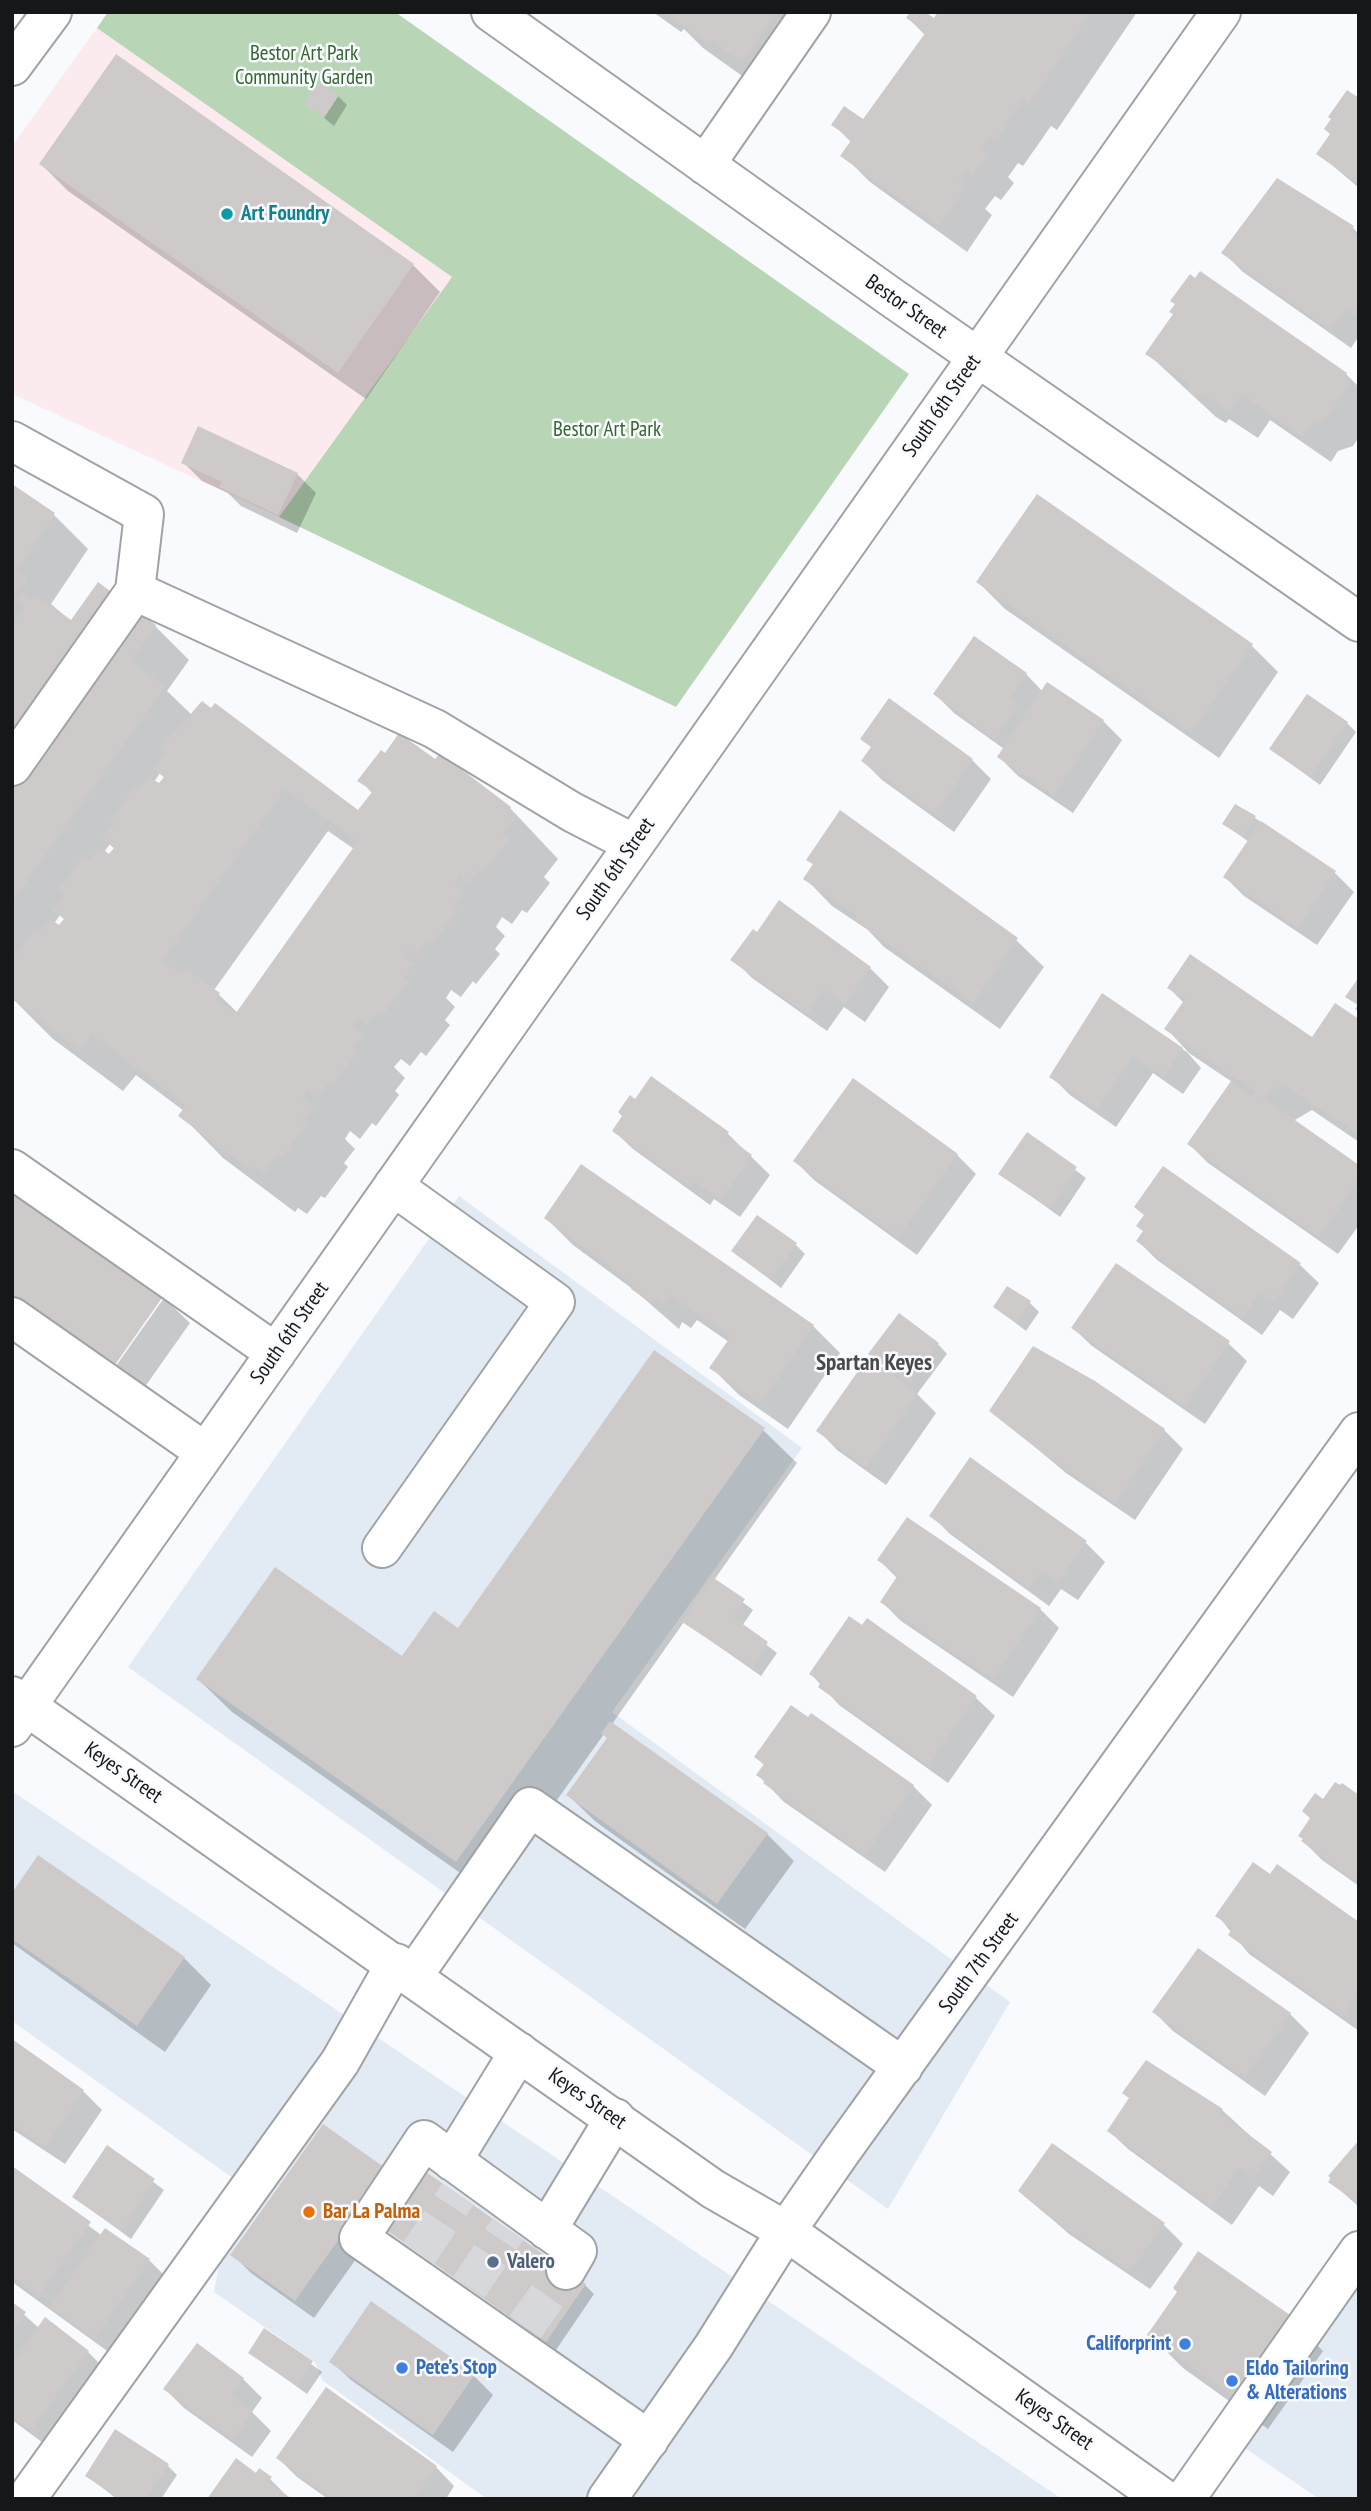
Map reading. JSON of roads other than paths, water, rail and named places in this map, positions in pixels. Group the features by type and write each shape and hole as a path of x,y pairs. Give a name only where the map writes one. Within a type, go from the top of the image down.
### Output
{"street":[{"path":"12,66 52,12"},
{"name":"Bestor Street","path":"491,12 976,357 1359,622"},
{"path":"705,165 811,12"},
{"name":"South 6th Street","path":"17,1710 276,1353 1221,12"},
{"path":"12,441 144,514 135,591 12,766"},
{"path":"135,591 435,729 572,812 634,844"},
{"path":"12,1168 276,1353"},
{"path":"382,1548 555,1302 393,1186"},
{"path":"12,1317 205,1452"},
{"name":"South 7th Street","path":"607,2499 713,2347 786,2231 1359,1433"},
{"name":"Keyes Street","path":"17,1710 404,1969 713,2189 786,2231 1164,2499"},
{"path":"26,2499 404,1969 530,1807 903,2067"},
{"path":"460,2177 519,2052"},
{"path":"525,2223 615,2118"},
{"path":"566,2270 578,2250 525,2223 460,2177 424,2140 359,2238 412,2263 462,2297 519,2337 649,2440"},
{"path":"1185,2499 1359,2251"}],"tunnel":[{"path":"419,2253 458,2194"},
{"path":"469,2287 508,2229"},
{"path":"525,2327 566,2270"}],"place":[{"name":"Art Foundry","path":"227,214"},
{"name":"Bar La Palma","path":"309,2212"},
{"name":"Valero","path":"493,2262"},
{"name":"Califorprint","path":"1185,2344"},
{"name":"Pete’s Stop","path":"402,2368"},
{"name":"Eldo Tailoring & Alterations","path":"1232,2381"}],"district":[{"name":"Spartan Keyes","path":"874,1363"}],"park label":[{"name":"Bestor Art Park Community Garden","path":"304,66"},
{"name":"Bestor Art Park","path":"607,430"}]}
